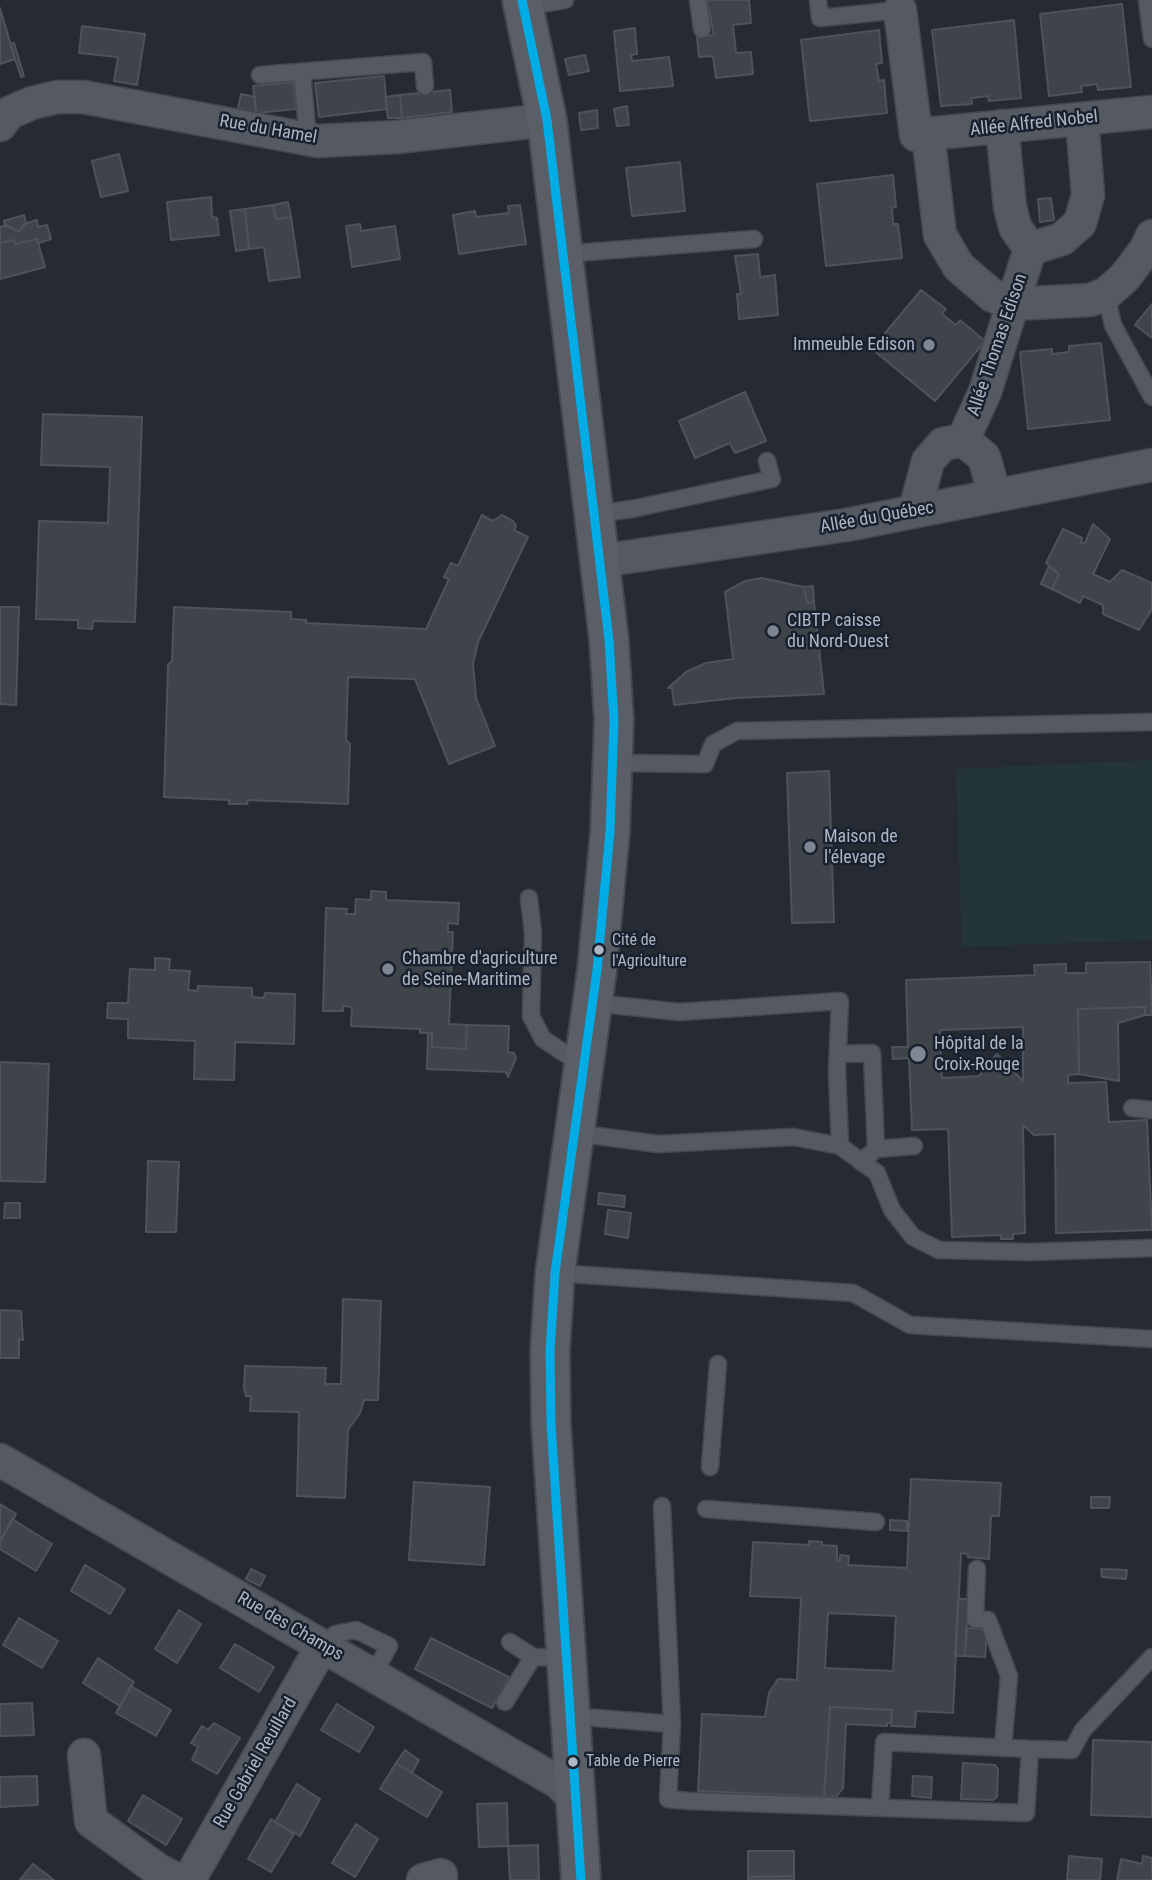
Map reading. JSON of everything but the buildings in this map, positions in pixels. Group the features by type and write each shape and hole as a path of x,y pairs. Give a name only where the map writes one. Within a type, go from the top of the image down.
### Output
{"street":[{"path":"523,4 547,120 609,640 612,763 610,832 594,1003 555,1273 550,1396 550,1658 571,1716 581,1880"},
{"path":"900,10 940,235 959,267 993,296 1013,304 1090,300 1106,294 1125,277 1146,249 1152,236"},
{"name":"Rue du Hamel","path":"3,116 32,103 57,97 83,97 309,139 397,136 547,120"},
{"name":"Allée Alfred Nobel","path":"922,134 1082,119 1152,116"},
{"path":"1002,126 1010,207 1015,227 1030,249 1062,239 1080,223 1088,195 1082,119"},
{"name":"Allée Thomas Edison","path":"963,440 985,392 1030,249"},
{"path":"915,511 928,461 943,444 963,440 985,457 995,496"},
{"name":"Allée du Québec","path":"600,561 915,511 1152,466"},
{"name":"Rue des Champs","path":"0,1460 558,1782 575,1799"},
{"name":"Rue Gabriel Reuillard","path":"189,1880 324,1647"},
{"path":"84,1755 91,1821 158,1870 178,1880"}],"lane":[{"path":"523,4 565,0"},
{"path":"698,0 702,29"},
{"path":"818,0 820,18 900,10"},
{"path":"1147,0 1152,39"},
{"path":"260,75 423,62 425,86"},
{"path":"302,72 309,139"},
{"path":"563,254 754,239"},
{"path":"1106,294 1113,325 1152,397"},
{"path":"594,514 772,479 766,461"},
{"path":"612,763 705,764 713,744 737,731 1152,723"},
{"path":"529,898 533,933 530,1016 543,1039 585,1067"},
{"path":"594,1003 679,1012 840,1001 840,1146"},
{"path":"838,1054 872,1053 876,1149"},
{"path":"1132,1108 1152,1110"},
{"path":"575,1133 658,1144 794,1136 840,1146 877,1173 892,1210 913,1237 939,1250 1030,1252 1152,1248"},
{"path":"861,1161 876,1149 914,1146"},
{"path":"555,1273 853,1293 910,1325 1152,1339"},
{"path":"710,1467 718,1364"},
{"path":"662,1506 672,1724 668,1799 1026,1814 1030,1749"},
{"path":"706,1509 876,1522"},
{"path":"977,1569 975,1619 988,1620 1009,1676 1003,1748"},
{"path":"505,1702 550,1658 510,1642"},
{"path":"880,1808 884,1742 1072,1750 1083,1730 1152,1657"},
{"path":"571,1716 672,1724"}],"shaded area":[{"path":"1152,760 1152,940 962,947 956,769"}],"transit line":[{"path":"522,0 547,120 609,640 614,721 610,832 597,970 555,1273 550,1351 551,1423 581,1880"}],"place":[{"name":"Immeuble Edison","path":"929,345"},
{"name":"CIBTP caisse du Nord-Ouest","path":"773,631"},
{"name":"Maison de l'élevage","path":"810,847"},
{"name":"Cité de l'Agriculture","path":"599,950"},
{"name":"Chambre d'agriculture de Seine-Maritime","path":"388,969"},
{"name":"Hôpital de la Croix-Rouge","path":"918,1054"},
{"name":"Table de Pierre","path":"573,1762"}]}
